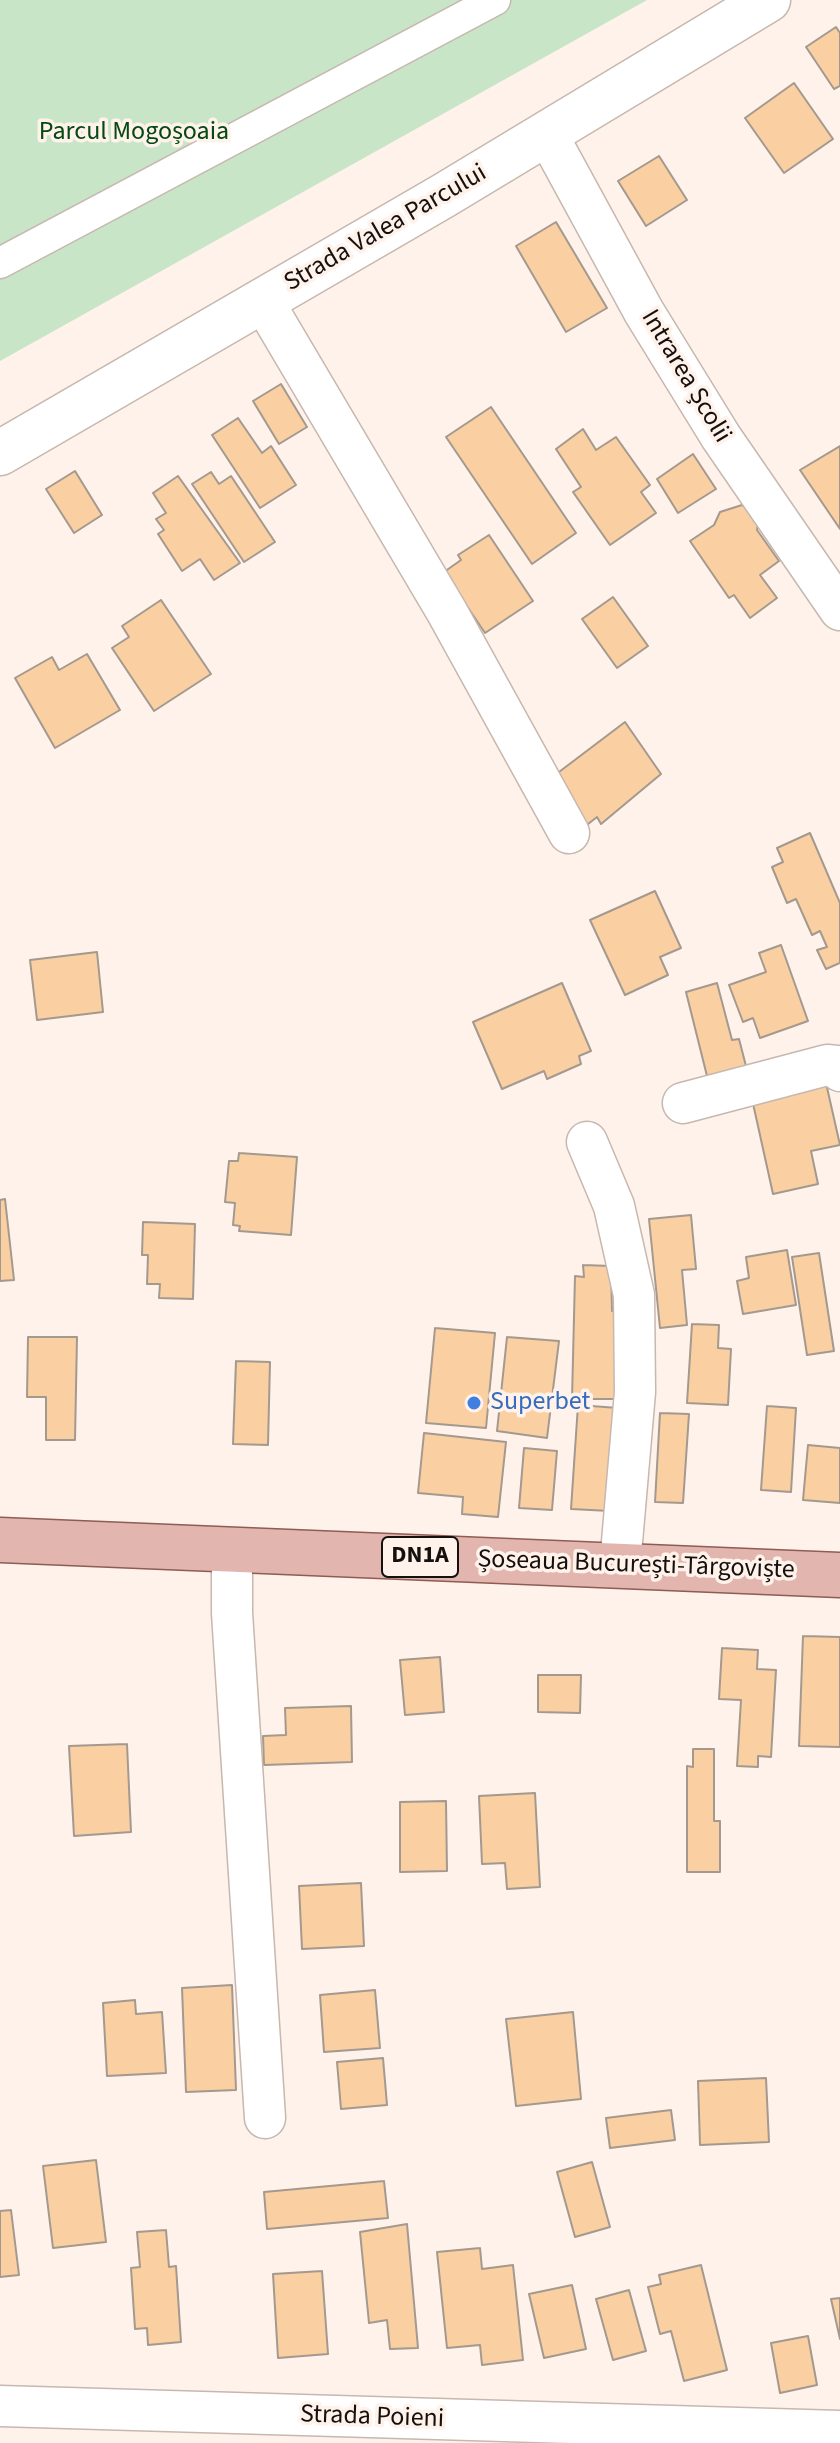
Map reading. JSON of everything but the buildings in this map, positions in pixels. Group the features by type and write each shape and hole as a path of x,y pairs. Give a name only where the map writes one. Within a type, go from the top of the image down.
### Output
{"main road":[{"name":"Șoseaua București-Târgoviște","path":"0,1540 840,1575"}],"street":[{"path":"0,263 495,0"},
{"name":"Strada Valea Parcului","path":"0,453 547,134 768,0"},
{"name":"Intrarea Școlii","path":"547,134 644,312 721,437 840,610"},
{"path":"263,301 447,612 569,833"},
{"path":"683,1103 827,1065 837,1066 840,1071"},
{"path":"587,1142 614,1206 634,1295 635,1392 620,1565"},
{"path":"232,1549 234,1645 265,2118"},
{"name":"Strada Poieni","path":"0,2406 840,2431"}],"green space":[{"name":"Parcul Mogoșoaia","path":"0,0 647,0 0,361"}],"place":[{"name":"Superbet","path":"474,1403"}]}
